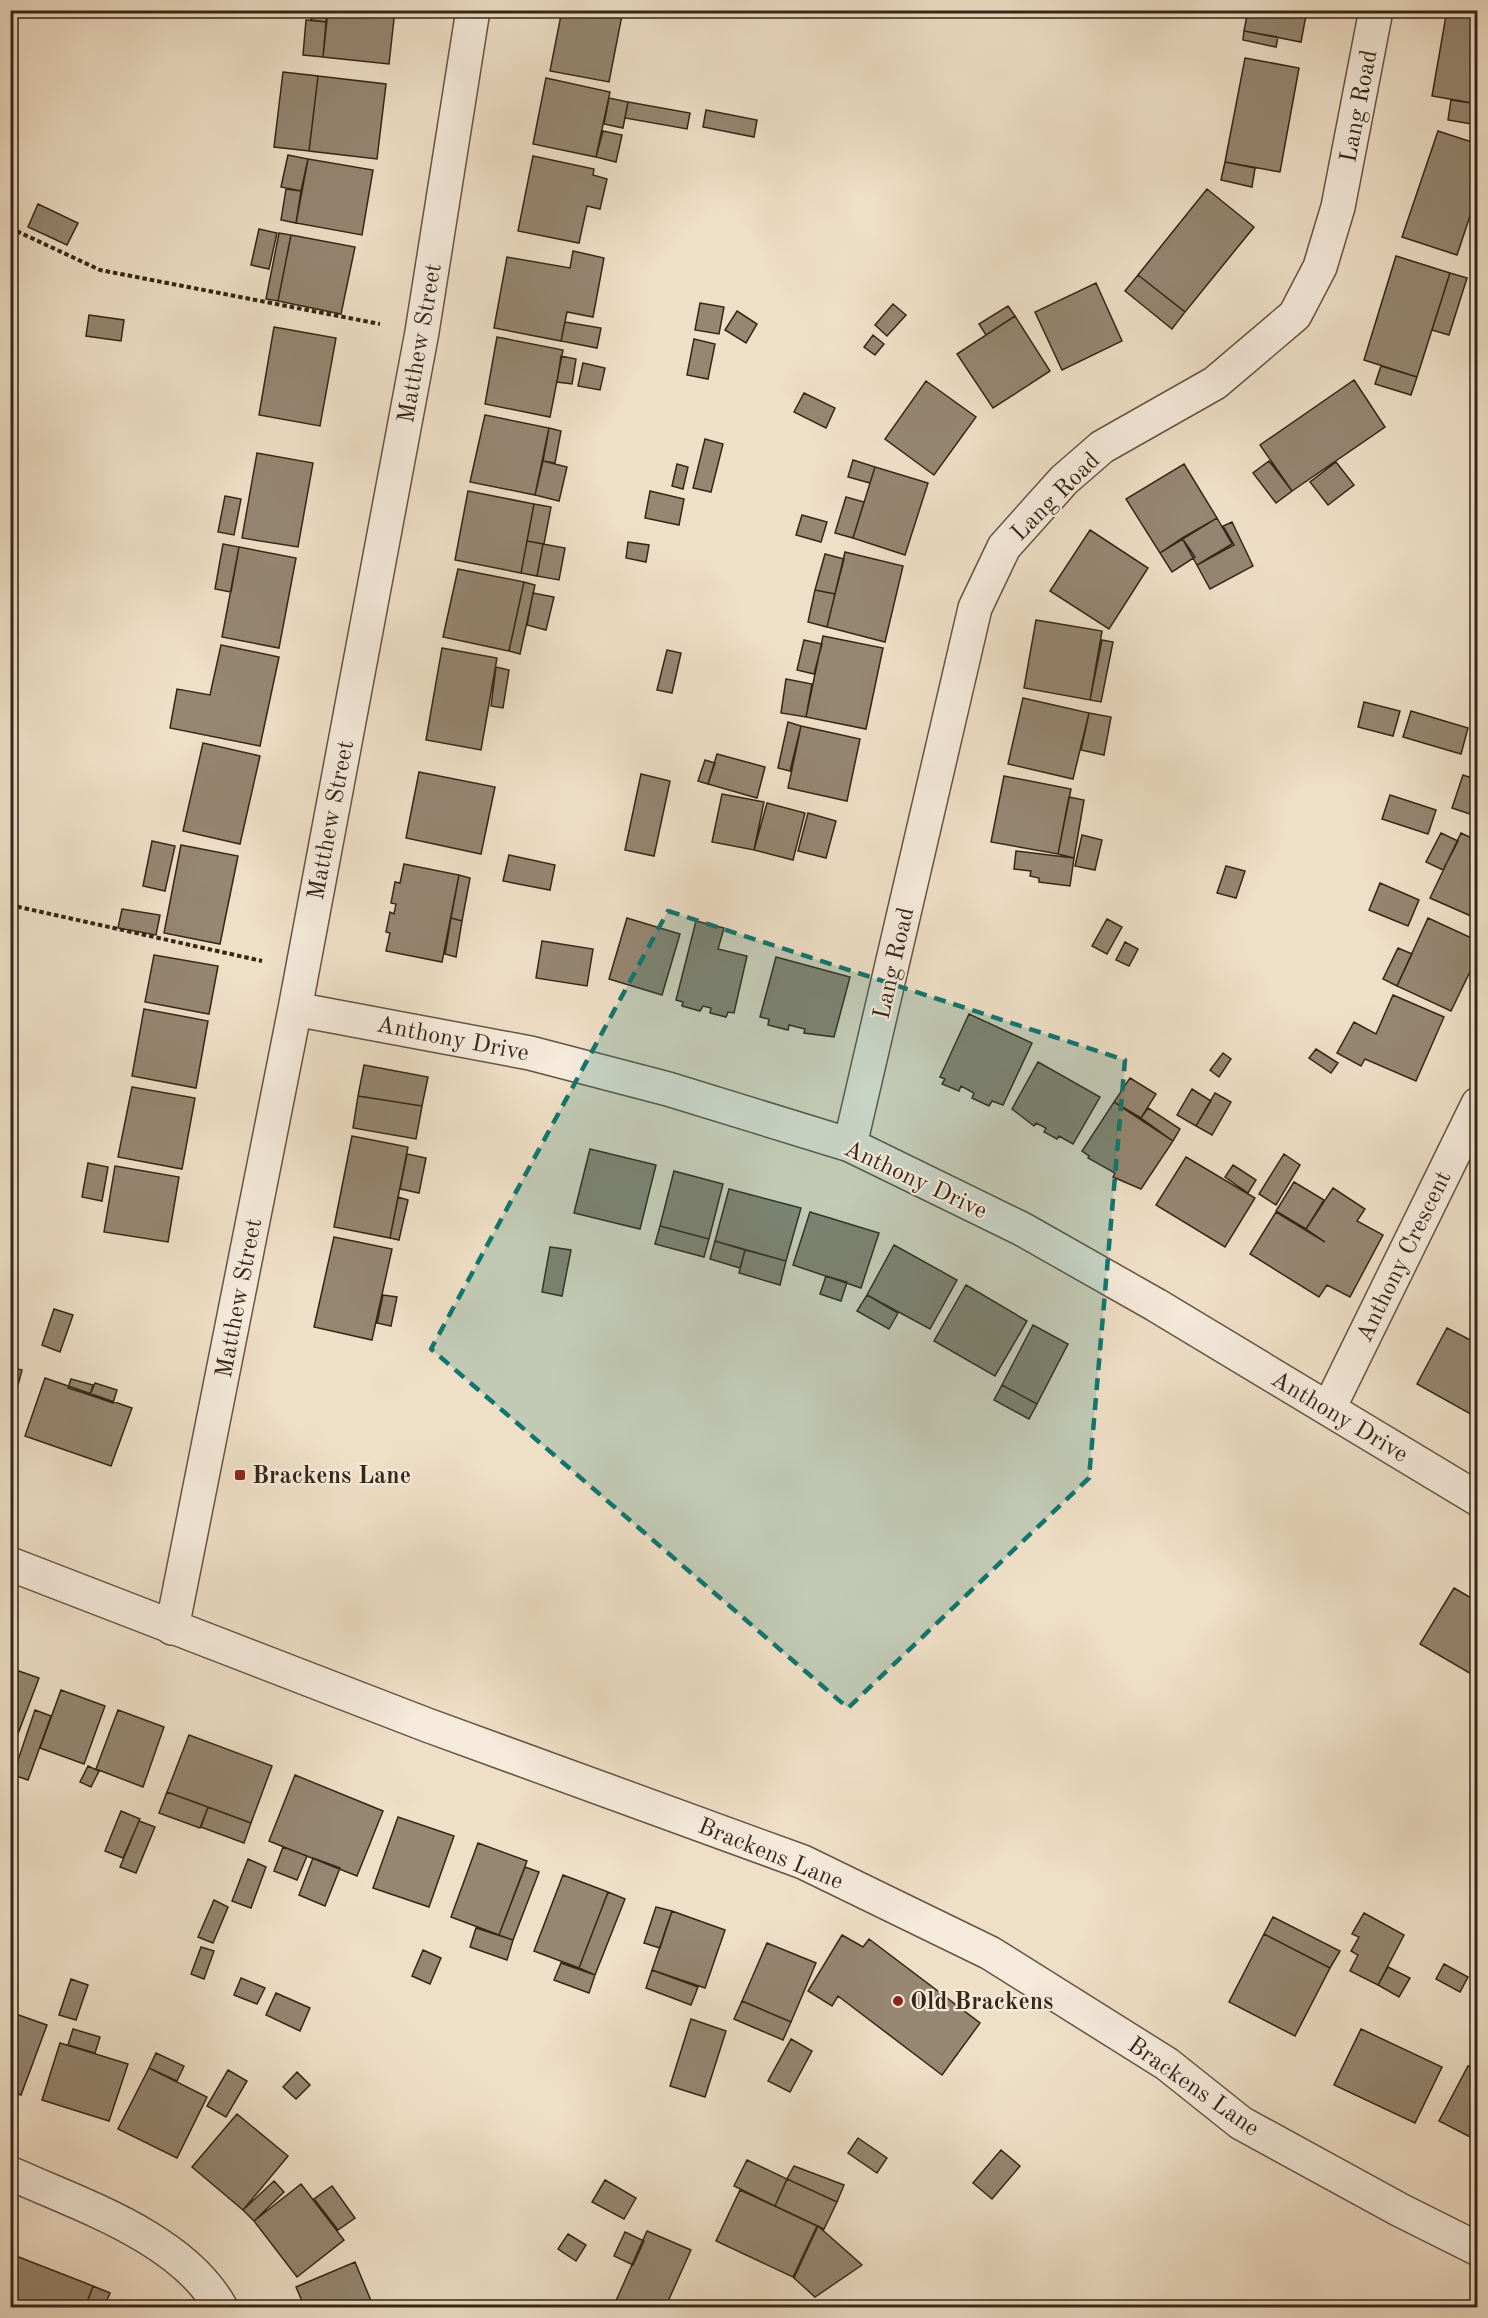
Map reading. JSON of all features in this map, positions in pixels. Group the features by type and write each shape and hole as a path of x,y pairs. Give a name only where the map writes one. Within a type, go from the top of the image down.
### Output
{"street":[{"name":"Matthew Street","path":"172,1628 295,1009 422,332 473,10"},
{"name":"Lang Road","path":"850,1145 975,608 1004,547 1064,480 1102,447 1215,383 1295,315 1320,267 1338,207 1376,10"},
{"name":"Anthony Drive","path":"295,1009 530,1053 668,1089 850,1145 1022,1229 1329,1408 1478,1499"},
{"name":"Anthony Crescent","path":"1329,1408 1478,1104"},
{"name":"Brackens Lane","path":"10,1564 427,1725 803,1862 990,1953 1167,2064 1241,2123 1478,2249"},
{"path":"10,2174 104,2215 145,2237 176,2257 196,2274 221,2307"}],"path":[{"path":"10,228 100,270 422,332"},
{"path":"10,905 302,970"}],"highlighted area":[{"path":"668,911 1125,1060 1089,1478 848,1708 431,1349"}],"building":[{"path":"313,10 328,10 326,22 311,20"},
{"path":"328,10 395,10 389,64 323,57"},
{"path":"562,10 623,10 609,82 550,71"},
{"path":"1248,10 1307,10 1301,42 1244,31"},
{"path":"1447,10 1478,10 1478,104 1432,96"},
{"path":"306,20 326,22 323,57 303,55"},
{"path":"1244,31 1278,37 1276,47 1243,40"},
{"path":"1245,58 1299,68 1280,172 1225,162"},
{"path":"283,72 318,76 309,151 274,147"},
{"path":"318,76 386,84 377,159 309,151"},
{"path":"546,78 610,92 596,157 533,144"},
{"path":"609,98 628,102 623,128 604,124"},
{"path":"1451,100 1478,104 1478,125 1448,120"},
{"path":"628,102 690,113 687,129 625,118"},
{"path":"706,110 757,120 754,137 703,127"},
{"path":"603,131 622,135 616,162 596,157"},
{"path":"1438,131 1478,144 1478,192 1457,255 1402,237"},
{"path":"288,155 308,159 301,191 281,187"},
{"path":"533,156 594,169 593,175 607,179 600,209 587,206 579,243 518,231"},
{"path":"308,159 373,170 362,235 296,223"},
{"path":"1225,162 1255,168 1252,187 1221,180"},
{"path":"286,189 301,191 296,223 281,220"},
{"path":"1207,189 1254,227 1185,312 1138,275"},
{"path":"38,204 78,223 67,245 28,227"},
{"path":"259,229 277,233 269,269 251,265"},
{"path":"279,233 291,235 278,301 266,299"},
{"path":"291,235 355,247 341,314 278,301"},
{"path":"573,251 604,258 593,317 567,312 561,341 494,328 507,257 570,268"},
{"path":"1396,256 1450,273 1417,377 1364,360"},
{"path":"1450,273 1467,278 1449,335 1432,330"},
{"path":"1138,275 1185,312 1172,329 1125,291"},
{"path":"1096,283 1122,341 1062,370 1035,312"},
{"path":"700,303 724,307 719,334 695,330"},
{"path":"893,304 906,315 887,336 875,325"},
{"path":"1008,306 1015,316 986,335 979,324"},
{"path":"737,311 757,324 746,343 725,330"},
{"path":"89,315 124,320 121,341 86,336"},
{"path":"1015,316 1050,371 993,408 957,354"},
{"path":"565,322 601,328 597,348 561,341"},
{"path":"274,327 336,338 320,426 259,415"},
{"path":"873,335 884,344 875,355 864,347"},
{"path":"497,337 563,350 550,417 485,404"},
{"path":"694,339 715,344 708,379 687,375"},
{"path":"561,356 576,359 572,384 557,382"},
{"path":"583,363 605,368 600,390 578,386"},
{"path":"1381,366 1417,377 1411,395 1375,384"},
{"path":"1354,380 1385,427 1292,491 1260,445"},
{"path":"926,381 976,417 934,475 885,439"},
{"path":"804,393 835,408 826,428 794,412"},
{"path":"485,415 549,428 535,495 470,482"},
{"path":"549,428 561,431 555,463 543,461"},
{"path":"705,439 723,444 711,492 693,488"},
{"path":"257,453 313,463 298,547 242,538"},
{"path":"853,460 875,467 870,483 848,477"},
{"path":"543,461 567,467 559,501 535,495"},
{"path":"1269,461 1292,491 1276,503 1253,473"},
{"path":"1336,462 1354,485 1328,505 1310,482"},
{"path":"677,464 688,467 683,489 672,486"},
{"path":"1184,464 1217,518 1160,553 1126,499"},
{"path":"875,467 928,483 905,555 853,538"},
{"path":"468,491 534,504 521,573 455,560"},
{"path":"650,491 684,499 679,525 645,518"},
{"path":"225,496 241,499 234,535 218,532"},
{"path":"846,497 864,502 853,538 835,533"},
{"path":"534,504 551,507 544,544 527,541"},
{"path":"802,515 827,522 821,542 796,535"},
{"path":"1217,518 1232,544 1197,565 1182,538"},
{"path":"1232,522 1253,566 1210,589 1197,565 1234,545 1223,526"},
{"path":"1090,530 1148,568 1109,629 1050,591"},
{"path":"1182,538 1195,557 1172,572 1160,553"},
{"path":"527,541 543,544 537,576 521,573"},
{"path":"628,542 649,545 646,562 626,558"},
{"path":"223,544 239,547 231,592 215,589"},
{"path":"543,544 565,548 559,580 537,576"},
{"path":"239,547 296,558 279,648 222,637"},
{"path":"845,552 903,566 885,642 827,627"},
{"path":"825,554 844,559 835,594 815,590"},
{"path":"458,569 524,582 509,651 443,637"},
{"path":"524,582 535,585 520,654 509,651"},
{"path":"815,590 835,594 827,627 808,622"},
{"path":"533,593 554,597 546,630 527,625"},
{"path":"1036,620 1102,631 1090,700 1024,688"},
{"path":"823,636 883,648 866,729 806,717"},
{"path":"804,640 822,644 814,674 797,670"},
{"path":"1102,640 1113,642 1101,702 1090,700"},
{"path":"221,645 279,657 260,746 170,728 177,689 210,695"},
{"path":"442,648 497,658 481,750 426,740"},
{"path":"667,650 681,653 672,693 657,690"},
{"path":"496,667 509,670 503,708 491,706"},
{"path":"786,679 812,684 806,717 781,713"},
{"path":"1023,698 1089,713 1073,779 1008,764"},
{"path":"1364,702 1400,711 1393,736 1358,727"},
{"path":"1411,711 1468,728 1461,754 1403,737"},
{"path":"1089,713 1111,717 1104,755 1081,750"},
{"path":"788,722 801,726 790,771 778,768"},
{"path":"801,726 860,739 847,801 788,788"},
{"path":"203,743 260,756 240,844 183,831"},
{"path":"717,754 765,767 757,798 708,784"},
{"path":"705,760 715,763 708,784 698,781"},
{"path":"419,772 495,787 481,854 406,838"},
{"path":"641,774 670,781 654,856 625,850"},
{"path":"1463,775 1478,780 1478,790 1470,814 1452,808"},
{"path":"1004,776 1071,789 1058,854 991,842"},
{"path":"1478,787 1478,816 1470,814"},
{"path":"722,794 764,802 754,850 712,842"},
{"path":"1390,795 1436,810 1428,834 1382,819"},
{"path":"1069,797 1084,800 1074,858 1058,854"},
{"path":"767,803 805,813 793,860 754,850"},
{"path":"808,813 836,821 826,858 798,851"},
{"path":"1441,833 1458,841 1443,870 1426,862"},
{"path":"1461,833 1478,841 1478,919 1430,898"},
{"path":"1082,835 1102,840 1095,870 1075,866"},
{"path":"152,841 175,846 165,891 143,886"},
{"path":"181,845 238,856 220,944 164,933"},
{"path":"1016,851 1074,858 1070,886 1039,882 1039,878 1030,876 1031,871 1014,869"},
{"path":"509,855 555,865 550,890 503,881"},
{"path":"404,864 459,875 442,962 386,951 390,933 386,932 390,912 394,914 396,904 391,903 395,882 400,883"},
{"path":"1226,866 1245,871 1236,898 1217,893"},
{"path":"459,875 470,878 462,921 451,918"},
{"path":"1380,883 1419,900 1408,926 1369,910"},
{"path":"122,909 160,915 156,935 118,928"},
{"path":"451,918 462,921 456,957 445,954"},
{"path":"627,918 680,934 662,995 609,979"},
{"path":"1428,918 1478,941 1478,955 1451,1011 1397,986"},
{"path":"1107,919 1122,927 1107,954 1092,946"},
{"path":"696,921 724,928 718,949 747,956 734,1013 728,1012 726,1017 710,1013 711,1008 703,1006 700,1011 682,1006 683,1002 676,1000"},
{"path":"542,941 593,949 587,986 536,978"},
{"path":"1125,942 1138,949 1129,966 1116,960"},
{"path":"1398,948 1412,954 1397,986 1383,979"},
{"path":"154,955 218,966 209,1014 145,1002"},
{"path":"776,957 850,977 834,1037 804,1033 805,1029 789,1025 788,1030 768,1025 769,1019 760,1017"},
{"path":"1393,995 1444,1017 1416,1081 1365,1059 1361,1066 1337,1053 1354,1022 1376,1034"},
{"path":"144,1009 208,1021 196,1088 132,1076"},
{"path":"969,1014 1032,1043 1003,1105 992,1101 989,1106 972,1098 974,1093 961,1086 959,1091 942,1084 945,1079 940,1077"},
{"path":"1316,1049 1338,1063 1331,1073 1309,1058"},
{"path":"1223,1053 1231,1059 1219,1077 1210,1070"},
{"path":"1038,1062 1100,1097 1073,1144 1059,1136 1057,1139 1044,1132 1046,1128 1036,1123 1034,1126 1012,1109"},
{"path":"364,1065 428,1077 422,1106 358,1096"},
{"path":"1130,1078 1156,1094 1141,1118 1114,1102"},
{"path":"132,1087 195,1098 182,1169 118,1157"},
{"path":"1192,1089 1211,1101 1196,1126 1177,1115"},
{"path":"1215,1093 1231,1102 1212,1135 1196,1126"},
{"path":"358,1096 422,1106 416,1139 353,1128"},
{"path":"1114,1102 1173,1141 1141,1189 1113,1177 1115,1173 1088,1158 1089,1156 1082,1151"},
{"path":"1148,1108 1180,1129 1173,1141 1141,1118"},
{"path":"352,1136 408,1147 390,1238 334,1227"},
{"path":"590,1149 656,1165 640,1229 574,1213"},
{"path":"407,1154 426,1158 419,1193 400,1189"},
{"path":"1284,1154 1300,1165 1276,1205 1259,1194"},
{"path":"1186,1157 1255,1198 1225,1247 1156,1205"},
{"path":"88,1163 108,1167 102,1201 82,1197"},
{"path":"1233,1165 1256,1180 1248,1193 1225,1177"},
{"path":"115,1166 179,1177 168,1242 104,1232"},
{"path":"674,1171 723,1184 709,1239 660,1226"},
{"path":"1294,1182 1324,1200 1306,1229 1276,1211"},
{"path":"1333,1188 1365,1209 1357,1221 1383,1235 1350,1297 1327,1285 1319,1297 1250,1254 1276,1212 1325,1242 1306,1229"},
{"path":"729,1189 801,1208 786,1261 715,1241"},
{"path":"398,1197 408,1200 399,1240 390,1238"},
{"path":"810,1212 879,1233 861,1288 793,1265"},
{"path":"660,1226 709,1239 704,1257 655,1244"},
{"path":"334,1237 392,1249 372,1340 314,1327"},
{"path":"715,1241 745,1250 740,1268 710,1259"},
{"path":"894,1245 957,1280 930,1329 867,1295"},
{"path":"550,1247 571,1250 562,1296 542,1292"},
{"path":"745,1250 786,1261 780,1285 739,1273"},
{"path":"826,1276 847,1282 841,1301 820,1294"},
{"path":"966,1285 1027,1321 995,1376 934,1341"},
{"path":"383,1295 397,1297 391,1326 377,1323"},
{"path":"867,1295 898,1313 889,1329 857,1311"},
{"path":"54,1309 73,1315 60,1352 42,1345"},
{"path":"1033,1325 1068,1344 1037,1404 1002,1385"},
{"path":"1447,1328 1478,1344 1476,1417 1417,1384"},
{"path":"10,1367 22,1370 10,1415"},
{"path":"45,1378 132,1408 111,1466 25,1436"},
{"path":"71,1379 93,1385 90,1395 68,1388"},
{"path":"95,1383 117,1390 113,1403 90,1395"},
{"path":"1002,1385 1037,1404 1029,1419 994,1400"},
{"path":"1454,1588 1478,1602 1478,1678 1420,1644"},
{"path":"10,1668 39,1678 16,1739 10,1737"},
{"path":"61,1690 105,1706 84,1764 40,1748"},
{"path":"35,1710 51,1716 28,1780 13,1775"},
{"path":"118,1710 164,1727 143,1787 96,1769"},
{"path":"189,1735 272,1766 251,1823 167,1792"},
{"path":"88,1766 99,1771 91,1787 80,1782"},
{"path":"295,1775 383,1811 357,1876 269,1841"},
{"path":"167,1792 208,1807 200,1828 159,1813"},
{"path":"208,1807 251,1823 244,1843 201,1827"},
{"path":"121,1811 140,1819 123,1858 105,1851"},
{"path":"398,1817 454,1836 429,1907 373,1888"},
{"path":"139,1821 155,1827 136,1873 120,1867"},
{"path":"478,1843 527,1861 499,1935 451,1917"},
{"path":"283,1847 307,1856 297,1880 274,1871"},
{"path":"10,1856 16,1858 10,1875"},
{"path":"313,1858 340,1868 325,1906 299,1895"},
{"path":"248,1859 266,1867 251,1908 232,1901"},
{"path":"525,1867 539,1872 513,1940 499,1935"},
{"path":"563,1875 608,1892 579,1968 534,1951"},
{"path":"608,1892 625,1899 595,1975 579,1968"},
{"path":"214,1900 228,1907 213,1943 198,1937"},
{"path":"656,1907 672,1911 660,1948 644,1943"},
{"path":"672,1911 725,1930 705,1988 652,1970"},
{"path":"1364,1913 1404,1935 1378,1985 1350,1971 1358,1955 1351,1951 1359,1937 1352,1934"},
{"path":"1273,1917 1340,1951 1330,1968 1264,1934"},
{"path":"476,1928 513,1940 507,1960 470,1947"},
{"path":"1264,1934 1330,1968 1295,2036 1229,2002"},
{"name":"Old Brackens","path":"842,1935 863,1947 869,1939 980,2023 942,2075 838,1996 832,2006 808,1991"},
{"path":"767,1943 816,1963 791,2022 742,2001"},
{"path":"201,1947 214,1951 204,1979 191,1974"},
{"path":"423,1950 441,1958 430,1984 412,1976"},
{"path":"561,1963 595,1975 589,1993 554,1980"},
{"path":"1444,1964 1468,1977 1460,1992 1436,1979"},
{"path":"1388,1967 1410,1978 1399,1997 1378,1985"},
{"path":"652,1970 698,1987 691,2005 646,1988"},
{"path":"241,1978 265,1988 257,2004 234,1995"},
{"path":"71,1979 88,1985 76,2020 59,2015"},
{"path":"276,1993 310,2008 300,2031 266,2015"},
{"path":"742,2001 791,2022 783,2040 734,2019"},
{"path":"10,2012 47,2025 21,2095 10,2091"},
{"path":"691,2019 726,2031 705,2097 670,2086"},
{"path":"73,2029 100,2037 95,2053 68,2045"},
{"path":"1361,2029 1442,2067 1415,2123 1334,2085"},
{"path":"791,2039 812,2051 790,2092 768,2081"},
{"path":"60,2043 128,2064 109,2121 42,2100"},
{"path":"156,2053 184,2066 177,2081 149,2068"},
{"path":"1468,2066 1478,2071 1478,2141 1439,2121"},
{"path":"149,2068 207,2097 177,2158 118,2129"},
{"path":"228,2070 247,2081 226,2117 207,2106"},
{"path":"297,2072 310,2085 296,2099 283,2087"},
{"path":"237,2114 288,2156 243,2210 192,2167"},
{"path":"858,2138 887,2158 877,2173 848,2153"},
{"path":"1001,2150 1020,2166 992,2199 973,2183"},
{"path":"747,2160 787,2179 775,2206 734,2186"},
{"path":"794,2166 844,2185 837,2202 787,2179"},
{"path":"787,2179 837,2202 824,2229 775,2206"},
{"path":"605,2180 636,2198 624,2219 592,2202"},
{"path":"274,2181 284,2192 254,2221 243,2210"},
{"path":"301,2184 344,2240 297,2277 254,2221"},
{"path":"332,2186 355,2218 338,2230 314,2199"},
{"path":"740,2190 817,2226 793,2277 716,2241"},
{"path":"818,2226 862,2265 815,2297 794,2278"},
{"path":"647,2231 691,2250 665,2308 625,2308 615,2303"},
{"path":"625,2232 644,2241 633,2265 614,2256"},
{"path":"568,2234 586,2245 576,2261 558,2249"},
{"path":"11,2254 93,2286 85,2308 10,2308"},
{"path":"355,2262 374,2308 305,2308 296,2287"},
{"path":"93,2286 110,2293 104,2308 85,2308"}],"place":[{"name":"Brackens Lane","path":"240,1475"},
{"name":"Old Brackens","path":"898,2001"}]}
